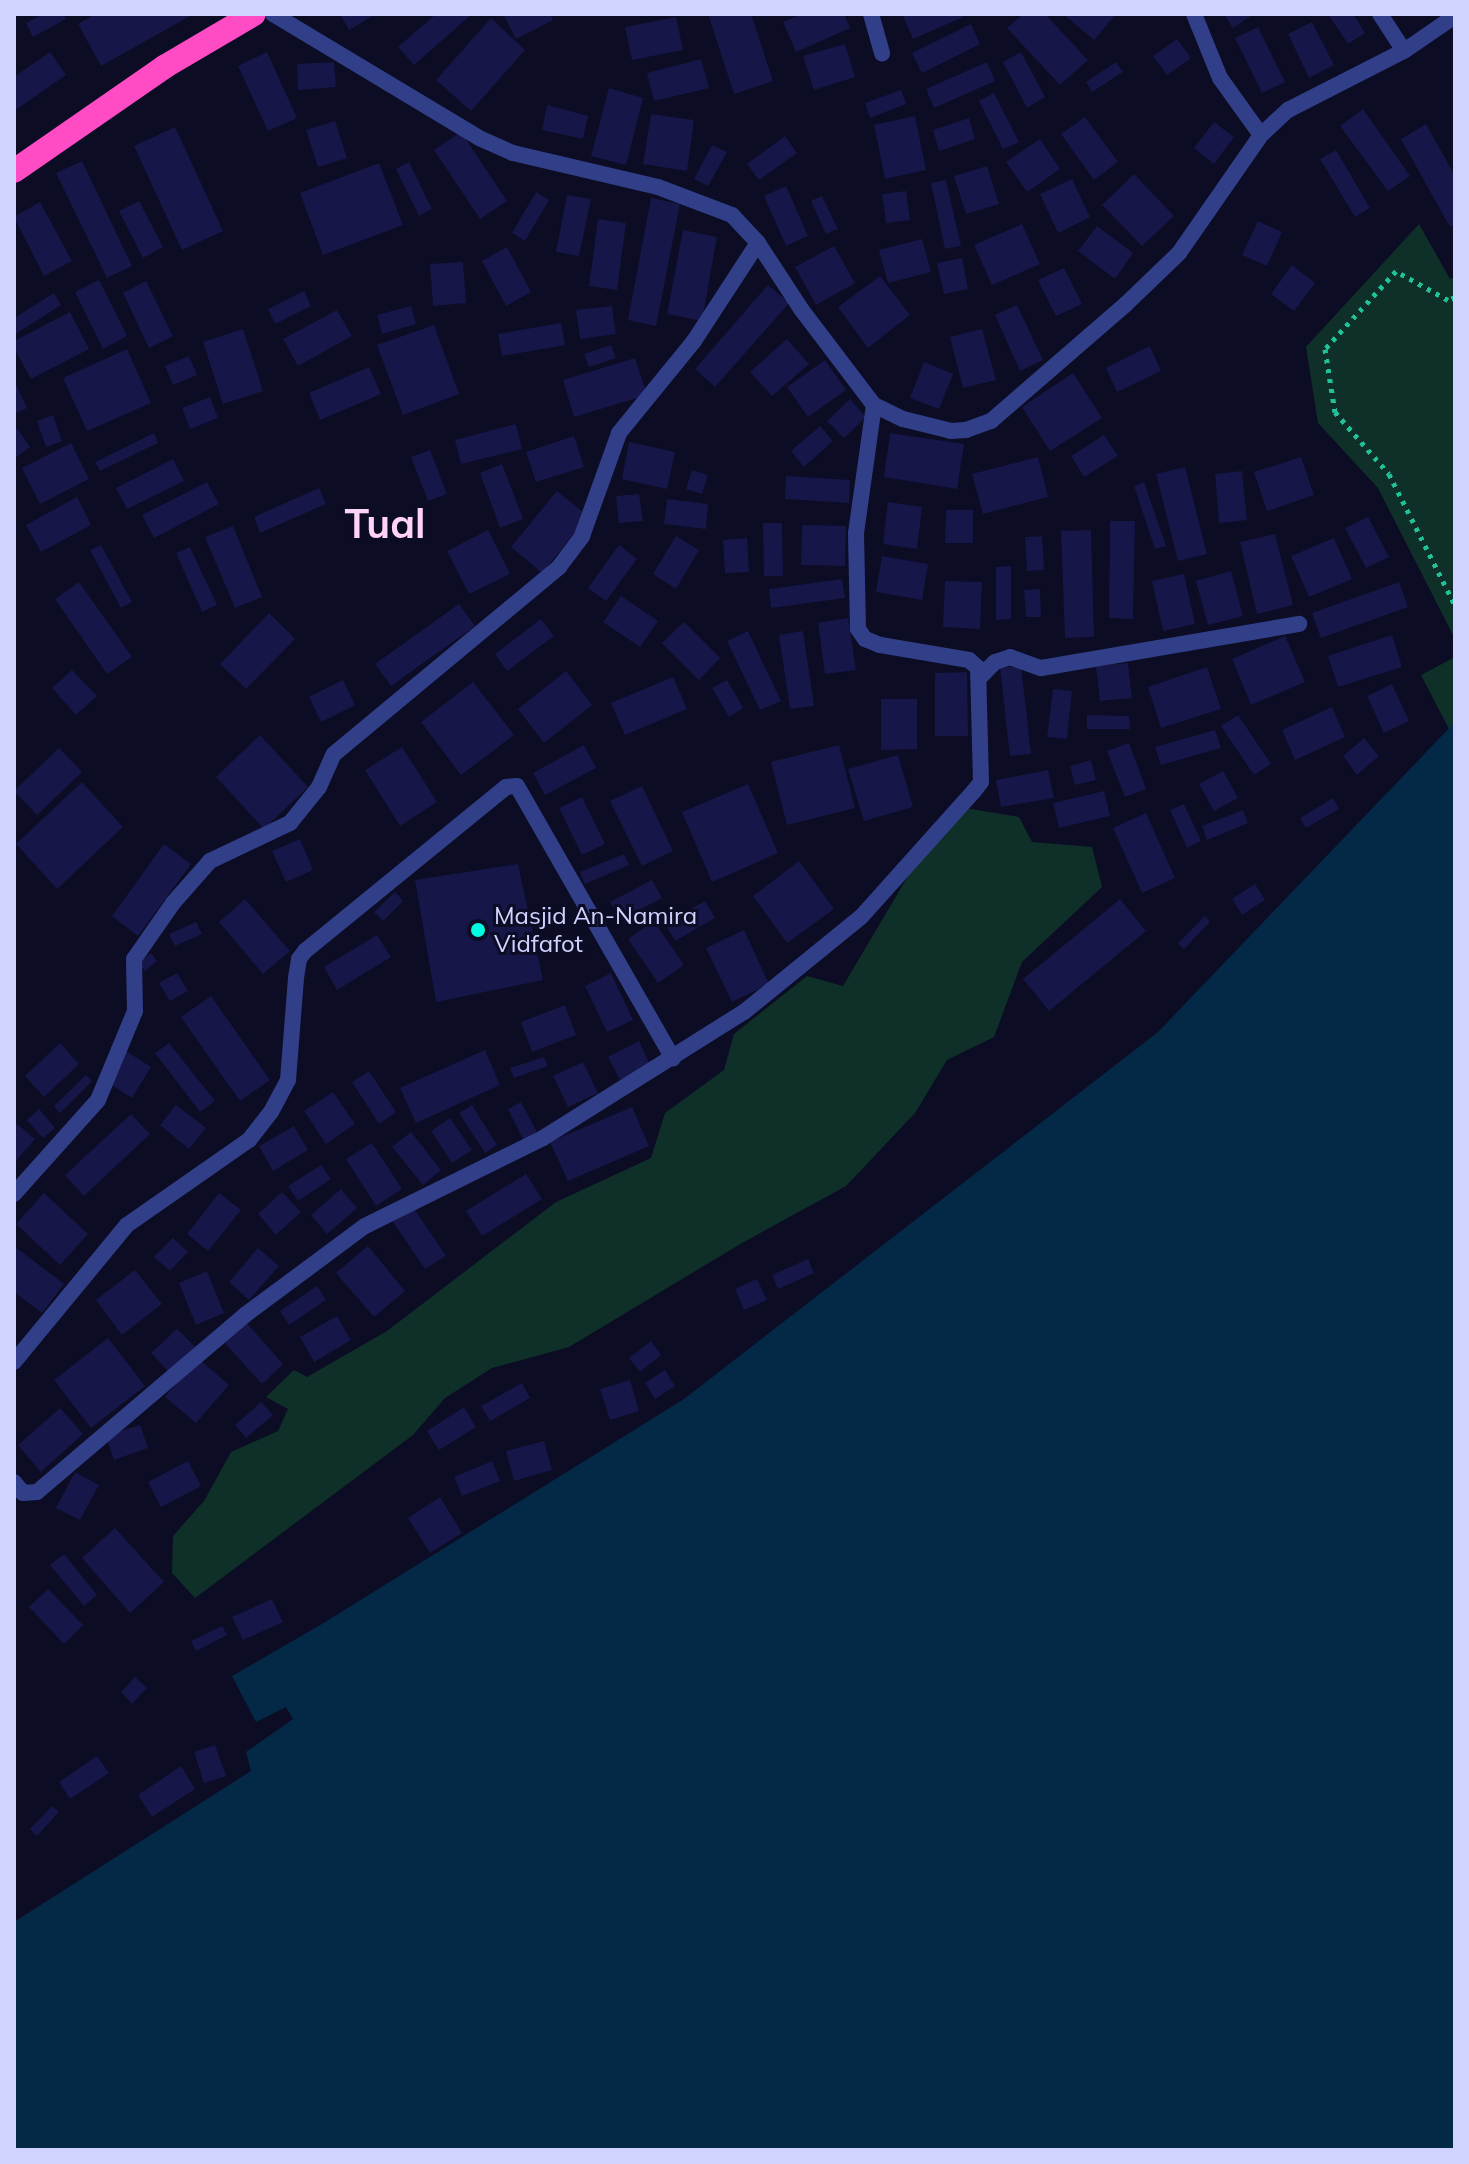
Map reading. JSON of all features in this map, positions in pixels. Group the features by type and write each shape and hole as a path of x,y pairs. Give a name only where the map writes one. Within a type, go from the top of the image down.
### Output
{"highway":[{"path":"14,171 164,67 254,14"}],"street":[{"path":"273,14 479,138 534,160 658,187 732,215 758,243 801,309 874,405 903,419 951,431 966,430 991,421 1125,305 1179,253 1261,135 1288,110 1316,93 1404,51 1455,16"},
{"path":"871,14 882,53"},
{"path":"1194,14 1220,78 1261,135"},
{"path":"1380,14 1404,51"},
{"path":"14,1194 98,1100 135,1011 134,959 173,903 210,861 290,823 319,787 334,754 559,567 582,536 619,433 694,341 758,243"},
{"path":"14,1482 23,1493 37,1492 245,1315 365,1226 543,1138 744,1012 861,917 974,791 981,782 980,677 969,660 880,645 865,639 858,629 856,533 874,405"},
{"path":"980,677 995,662 1010,657 1041,668 1299,624"},
{"path":"14,1362 127,1225 249,1140 271,1112 288,1080 296,978 299,959 305,951 506,787 517,786 673,1058"}],"path":[{"path":"1455,297 1448,300 1396,271 1325,349 1335,412 1389,474 1455,605"}],"green space":[{"path":"1419,224 1450,279 1455,277 1455,639 1378,488 1318,423 1306,347"},
{"path":"1455,657 1455,722 1449,729 1421,675"},
{"path":"965,808 1019,817 1032,842 1092,847 1102,887 1022,962 994,1037 947,1060 915,1113 846,1186 742,1243 569,1347 492,1368 445,1398 413,1435 195,1598 172,1573 173,1536 204,1501 231,1452 278,1431 288,1409 266,1397 294,1370 307,1377 387,1331 556,1202 651,1158 665,1113 724,1070 734,1034 807,976 843,986 914,866"}],"water":[{"path":"1455,722 1455,2150 14,2150 14,1922 251,1771 246,1752 293,1719 286,1707 256,1722 232,1676 322,1624 684,1399 1158,1032"}],"building":[{"path":"43,14 63,14 66,19 33,37 26,23"},
{"path":"95,14 194,14 101,66 78,24"},
{"path":"340,14 376,14 349,30"},
{"path":"436,14 472,14 414,65 398,47"},
{"path":"503,14 550,14 553,20 516,39"},
{"path":"708,14 751,14 773,81 734,94"},
{"path":"801,14 844,14 850,28 796,52 783,22"},
{"path":"902,14 962,14 963,17 913,39"},
{"path":"1023,14 1045,14 1088,60 1060,85 1007,28"},
{"path":"1063,14 1116,14 1094,40"},
{"path":"1224,14 1254,14 1233,28"},
{"path":"1328,14 1353,14 1365,33 1348,44"},
{"path":"676,17 683,50 632,60 625,27"},
{"path":"491,18 525,50 471,111 436,80"},
{"path":"1312,22 1334,65 1309,78 1288,34"},
{"path":"971,24 980,44 922,73 912,53"},
{"path":"1258,27 1285,82 1262,93 1235,38"},
{"path":"1177,39 1191,58 1167,75 1153,56"},
{"path":"845,44 855,77 814,90 803,56"},
{"path":"50,52 66,75 14,111 14,77"},
{"path":"267,52 297,118 268,131 238,66"},
{"path":"1021,52 1045,97 1027,108 1003,62"},
{"path":"701,59 709,88 654,101 647,73"},
{"path":"334,62 336,87 298,90 297,64"},
{"path":"987,62 995,81 934,108 926,89"},
{"path":"1116,62 1123,72 1092,92 1086,82"},
{"path":"609,88 643,98 626,165 591,156"},
{"path":"901,90 906,104 870,118 865,103"},
{"path":"994,93 1019,142 1003,149 979,101"},
{"path":"547,105 588,116 583,139 542,130"},
{"path":"1363,109 1410,176 1388,191 1340,126"},
{"path":"651,114 694,120 687,171 643,164"},
{"path":"915,116 926,170 885,179 874,125"},
{"path":"1085,117 1118,162 1094,180 1061,134"},
{"path":"969,118 975,139 939,151 933,130"},
{"path":"335,121 347,158 318,167 306,130"},
{"path":"1214,122 1234,137 1214,164 1194,148"},
{"path":"1426,124 1455,176 1455,224 1450,227 1401,139"},
{"path":"175,127 223,231 182,250 134,146"},
{"path":"461,132 507,201 480,219 434,150"},
{"path":"785,136 797,153 759,180 747,164"},
{"path":"1040,139 1060,169 1027,192 1006,162"},
{"path":"712,145 727,152 708,186 694,179"},
{"path":"1336,150 1370,208 1355,217 1320,159"},
{"path":"82,161 132,266 107,278 56,173"},
{"path":"409,162 432,209 419,216 396,169"},
{"path":"379,163 403,225 323,255 300,193"},
{"path":"987,166 999,204 966,214 954,176"},
{"path":"1134,174 1174,216 1142,246 1102,205"},
{"path":"1072,179 1090,217 1058,233 1040,194"},
{"path":"946,180 961,246 945,249 931,183"},
{"path":"786,186 808,236 786,246 764,196"},
{"path":"906,191 910,220 886,223 882,194"},
{"path":"536,192 549,200 525,241 512,233"},
{"path":"567,195 591,199 579,256 556,252"},
{"path":"822,196 838,229 826,234 811,201"},
{"path":"651,198 680,204 656,326 628,320"},
{"path":"139,201 163,247 143,258 119,211"},
{"path":"40,202 72,261 44,276 14,217"},
{"path":"598,219 626,223 617,290 589,286"},
{"path":"1258,221 1282,232 1267,266 1242,255"},
{"path":"1022,224 1040,264 992,285 974,245"},
{"path":"1097,226 1133,253 1115,279 1078,251"},
{"path":"683,230 717,237 702,321 667,314"},
{"path":"922,239 931,272 888,283 879,250"},
{"path":"834,246 855,283 816,305 795,267"},
{"path":"507,247 531,292 506,306 482,261"},
{"path":"962,258 968,289 944,294 937,263"},
{"path":"463,262 466,303 433,306 430,264"},
{"path":"1292,265 1315,283 1294,311 1271,294"},
{"path":"1064,268 1082,304 1056,316 1038,280"},
{"path":"880,276 910,315 868,348 838,307"},
{"path":"99,280 127,336 103,349 75,292"},
{"path":"146,281 173,336 149,348 123,293"},
{"path":"768,285 789,303 715,387 695,369"},
{"path":"304,291 311,306 275,324 268,309"},
{"path":"54,293 61,305 14,335 14,318"},
{"path":"1017,305 1043,360 1020,371 995,315"},
{"path":"411,306 416,324 382,334 377,315"},
{"path":"612,306 616,334 580,339 576,310"},
{"path":"337,310 352,336 298,366 283,339"},
{"path":"70,312 89,349 31,379 14,348 14,341"},
{"path":"561,323 565,345 502,356 498,334"},
{"path":"434,325 459,394 403,415 377,345"},
{"path":"243,329 263,391 223,404 203,342"},
{"path":"982,329 996,380 963,388 950,337"},
{"path":"787,339 809,364 772,396 750,372"},
{"path":"611,345 616,358 589,367 584,354"},
{"path":"1150,346 1161,371 1117,392 1106,368"},
{"path":"127,349 151,403 87,431 63,378"},
{"path":"189,356 197,375 173,385 165,366"},
{"path":"635,358 647,395 574,417 563,380"},
{"path":"825,360 846,390 808,417 787,387"},
{"path":"924,362 953,374 939,409 910,398"},
{"path":"369,367 381,394 320,420 309,393"},
{"path":"1073,373 1102,418 1050,451 1022,407"},
{"path":"14,380 27,408 14,414"},
{"path":"210,397 218,418 190,429 182,408"},
{"path":"850,399 866,417 844,438 827,421"},
{"path":"53,415 62,441 46,447 37,421"},
{"path":"516,424 522,449 461,464 455,440"},
{"path":"820,426 833,441 804,467 791,451"},
{"path":"17,428 30,447 14,459 14,430"},
{"path":"154,433 158,443 100,471 95,462"},
{"path":"890,433 964,444 957,489 884,477"},
{"path":"1104,435 1118,456 1084,477 1071,456"},
{"path":"574,436 584,467 536,482 526,452"},
{"path":"629,442 675,452 667,489 622,479"},
{"path":"71,443 89,479 40,504 22,468"},
{"path":"430,450 447,494 428,501 411,457"},
{"path":"1038,457 1048,497 983,514 972,474"},
{"path":"1301,457 1314,495 1267,511 1254,472"},
{"path":"173,459 184,481 127,509 116,488"},
{"path":"502,464 523,519 500,528 480,473"},
{"path":"1185,467 1207,554 1178,561 1156,474"},
{"path":"692,470 708,475 702,494 686,489"},
{"path":"1242,471 1247,520 1219,523 1215,474"},
{"path":"786,476 850,480 849,503 785,499"},
{"path":"207,482 219,504 154,538 142,515"},
{"path":"1144,482 1166,546 1155,549 1134,486"},
{"path":"319,488 326,504 260,533 254,517"},
{"path":"557,491 588,516 542,573 511,547"},
{"path":"639,494 643,521 619,523 616,496"},
{"path":"77,497 91,525 41,552 26,525"},
{"path":"667,499 708,504 706,529 664,524"},
{"path":"888,502 922,507 917,549 883,544"},
{"path":"946,510 973,510 973,543 945,543"},
{"path":"1368,517 1389,557 1366,568 1345,528"},
{"path":"1110,521 1135,521 1133,619 1109,618"},
{"path":"763,523 782,523 783,576 764,576"},
{"path":"802,525 846,526 845,566 801,565"},
{"path":"233,526 262,597 235,608 205,537"},
{"path":"488,530 510,574 469,594 447,551"},
{"path":"1091,530 1094,637 1065,638 1061,531"},
{"path":"1275,534 1293,605 1257,614 1240,542"},
{"path":"676,536 699,550 676,589 653,574"},
{"path":"1042,536 1044,570 1027,571 1025,537"},
{"path":"747,538 749,572 725,573 723,540"},
{"path":"1334,538 1352,579 1309,597 1291,556"},
{"path":"101,545 132,602 121,608 90,550"},
{"path":"619,545 637,559 606,601 588,588"},
{"path":"190,547 217,605 202,612 176,553"},
{"path":"882,556 928,564 922,600 876,592"},
{"path":"1011,566 1011,619 996,620 996,567"},
{"path":"1231,571 1243,616 1208,625 1196,581"},
{"path":"1184,574 1195,624 1163,631 1152,581"},
{"path":"842,579 845,598 771,608 769,589"},
{"path":"945,581 982,582 980,629 943,627"},
{"path":"79,582 132,657 107,674 55,599"},
{"path":"1399,582 1408,607 1321,638 1312,613"},
{"path":"1040,589 1041,617 1026,617 1024,590"},
{"path":"621,596 658,621 640,647 603,622"},
{"path":"459,604 475,626 391,686 375,664"},
{"path":"269,613 295,639 246,689 220,664"},
{"path":"848,618 856,670 825,674 818,623"},
{"path":"541,619 554,636 507,671 495,654"},
{"path":"684,622 720,658 699,680 662,643"},
{"path":"748,631 781,701 760,710 727,641"},
{"path":"803,631 814,706 790,709 779,635"},
{"path":"1392,635 1402,667 1338,687 1328,656"},
{"path":"1285,636 1305,682 1251,705 1232,659"},
{"path":"1128,663 1132,698 1100,701 1096,666"},
{"path":"1021,666 1031,754 1010,756 1000,668"},
{"path":"1207,667 1221,709 1161,728 1148,687"},
{"path":"72,670 97,696 76,715 52,688"},
{"path":"566,671 592,705 544,743 518,709"},
{"path":"967,672 968,736 935,736 935,673"},
{"path":"673,677 687,709 625,735 611,703"},
{"path":"343,680 355,705 321,722 309,697"},
{"path":"727,680 743,708 729,717 712,688"},
{"path":"473,682 514,735 461,775 421,722"},
{"path":"1392,684 1409,721 1384,733 1367,696"},
{"path":"1053,689 1072,691 1067,739 1047,737"},
{"path":"881,699 917,699 917,749 881,750"},
{"path":"1332,707 1345,737 1295,760 1282,730"},
{"path":"1087,715 1129,716 1130,729 1087,729"},
{"path":"1238,715 1271,764 1254,775 1221,726"},
{"path":"1215,730 1221,748 1161,765 1155,747"},
{"path":"260,735 308,787 264,829 216,777"},
{"path":"1364,738 1379,756 1357,775 1343,756"},
{"path":"1129,743 1146,789 1125,797 1107,751"},
{"path":"584,745 596,768 545,795 533,773"},
{"path":"839,745 855,808 787,825 771,762"},
{"path":"402,747 437,802 400,826 365,770"},
{"path":"59,748 82,772 37,815 14,791"},
{"path":"898,755 913,807 864,821 848,769"},
{"path":"1091,760 1096,780 1075,785 1070,766"},
{"path":"1048,770 1054,798 1001,807 996,780"},
{"path":"1223,771 1238,798 1214,811 1199,784"},
{"path":"82,782 123,827 57,889 16,844"},
{"path":"748,784 778,853 712,882 682,812"},
{"path":"642,786 673,851 642,866 610,801"},
{"path":"1104,791 1110,816 1059,828 1053,803"},
{"path":"582,797 605,844 582,855 559,808"},
{"path":"1333,798 1339,809 1306,828 1300,818"},
{"path":"1184,804 1201,841 1187,848 1170,810"},
{"path":"1243,810 1248,823 1207,840 1202,826"},
{"path":"1146,813 1175,878 1142,893 1113,828"},
{"path":"300,839 313,870 286,882 272,851"},
{"path":"164,844 191,864 138,936 112,916"},
{"path":"624,854 629,865 585,884 580,872"},
{"path":"799,861 834,909 787,943 753,896"},
{"name":"Masjid An-Namira Vidfafot","path":"518,864 543,980 436,1002 415,880"},
{"path":"652,880 662,898 620,920 610,902"},
{"path":"1255,884 1265,900 1242,915 1232,899"},
{"path":"395,892 403,901 383,921 374,912"},
{"path":"245,899 290,951 263,974 219,922"},
{"path":"1120,899 1146,931 1049,1011 1023,979"},
{"path":"705,901 715,918 675,941 665,924"},
{"path":"1205,916 1210,922 1184,949 1178,943"},
{"path":"654,921 684,965 658,983 628,939"},
{"path":"196,922 202,934 175,946 169,934"},
{"path":"744,930 769,984 732,1002 706,948"},
{"path":"377,935 391,957 337,990 324,967"},
{"path":"151,953 157,961 145,971 138,963"},
{"path":"177,973 188,991 170,1001 159,983"},
{"path":"611,973 633,1020 607,1032 585,986"},
{"path":"211,996 270,1080 240,1101 181,1017"},
{"path":"565,1005 576,1035 532,1052 521,1022"},
{"path":"639,1041 650,1065 620,1080 608,1057"},
{"path":"60,1043 79,1064 44,1097 25,1076"},
{"path":"169,1043 215,1101 200,1112 155,1053"},
{"path":"485,1050 500,1085 416,1123 400,1088"},
{"path":"126,1051 151,1067 132,1098 107,1082"},
{"path":"544,1057 548,1066 514,1078 510,1068"},
{"path":"583,1062 598,1093 568,1107 553,1076"},
{"path":"369,1071 396,1112 379,1124 352,1082"},
{"path":"86,1075 92,1081 60,1113 54,1106"},
{"path":"333,1092 355,1124 326,1144 304,1111"},
{"path":"521,1102 540,1138 526,1145 508,1109"},
{"path":"176,1105 206,1128 189,1149 160,1125"},
{"path":"472,1105 497,1145 485,1153 459,1113"},
{"path":"632,1107 649,1146 568,1181 550,1142"},
{"path":"39,1109 55,1128 43,1138 27,1120"},
{"path":"131,1114 150,1134 84,1196 65,1175"},
{"path":"450,1118 472,1150 452,1163 431,1131"},
{"path":"17,1124 35,1139 16,1161 14,1128"},
{"path":"294,1126 308,1150 273,1171 259,1146"},
{"path":"411,1132 441,1170 423,1185 392,1147"},
{"path":"372,1143 402,1189 376,1206 346,1159"},
{"path":"321,1165 331,1179 298,1201 288,1186"},
{"path":"526,1174 542,1199 482,1236 466,1211"},
{"path":"341,1189 357,1208 327,1234 311,1215"},
{"path":"282,1192 301,1212 276,1235 258,1214"},
{"path":"44,1193 88,1234 60,1265 16,1224"},
{"path":"219,1193 241,1210 208,1251 187,1234"},
{"path":"413,1207 446,1256 425,1269 393,1222"},
{"path":"173,1238 188,1252 170,1271 154,1257"},
{"path":"14,1246 64,1284 42,1313 14,1292"},
{"path":"368,1246 405,1291 374,1317 336,1273"},
{"path":"258,1248 279,1266 249,1300 229,1282"},
{"path":"808,1259 814,1273 778,1289 772,1275"},
{"path":"135,1270 162,1304 122,1335 96,1300"},
{"path":"207,1271 224,1313 196,1325 179,1283"},
{"path":"757,1279 767,1300 744,1310 735,1289"},
{"path":"317,1286 326,1300 289,1325 280,1311"},
{"path":"337,1316 351,1340 314,1362 300,1337"},
{"path":"245,1321 283,1364 262,1384 223,1341"},
{"path":"177,1329 195,1347 169,1372 151,1353"},
{"path":"108,1338 145,1386 91,1428 54,1380"},
{"path":"651,1341 661,1355 640,1372 629,1358"},
{"path":"198,1358 229,1385 196,1423 165,1397"},
{"path":"665,1370 675,1386 655,1399 645,1383"},
{"path":"630,1380 639,1411 610,1420 600,1389"},
{"path":"522,1383 530,1398 490,1421 481,1406"},
{"path":"261,1402 273,1415 246,1438 235,1425"},
{"path":"464,1407 476,1427 439,1450 427,1431"},
{"path":"60,1408 83,1434 41,1472 18,1445"},
{"path":"140,1425 148,1448 114,1460 106,1436"},
{"path":"544,1441 552,1470 514,1481 506,1451"},
{"path":"188,1461 201,1486 161,1507 148,1482"},
{"path":"492,1461 500,1481 462,1496 454,1477"},
{"path":"75,1472 99,1485 80,1520 56,1508"},
{"path":"440,1497 462,1533 430,1553 408,1518"},
{"path":"115,1528 164,1582 130,1613 82,1558"},
{"path":"64,1554 97,1595 84,1606 50,1565"},
{"path":"48,1589 83,1625 64,1644 29,1607"},
{"path":"272,1599 283,1622 243,1640 232,1617"},
{"path":"222,1626 227,1635 196,1651 191,1641"},
{"path":"135,1677 147,1688 132,1704 121,1692"},
{"path":"215,1745 226,1776 204,1783 194,1752"},
{"path":"97,1756 109,1773 70,1799 59,1782"},
{"path":"181,1766 195,1789 152,1817 138,1795"},
{"path":"52,1806 59,1812 37,1836 30,1829"}],"place":[{"name":"Masjid An-Namira Vidfafot","path":"478,930"}],"district":[{"name":"Tual","path":"385,523"}]}
